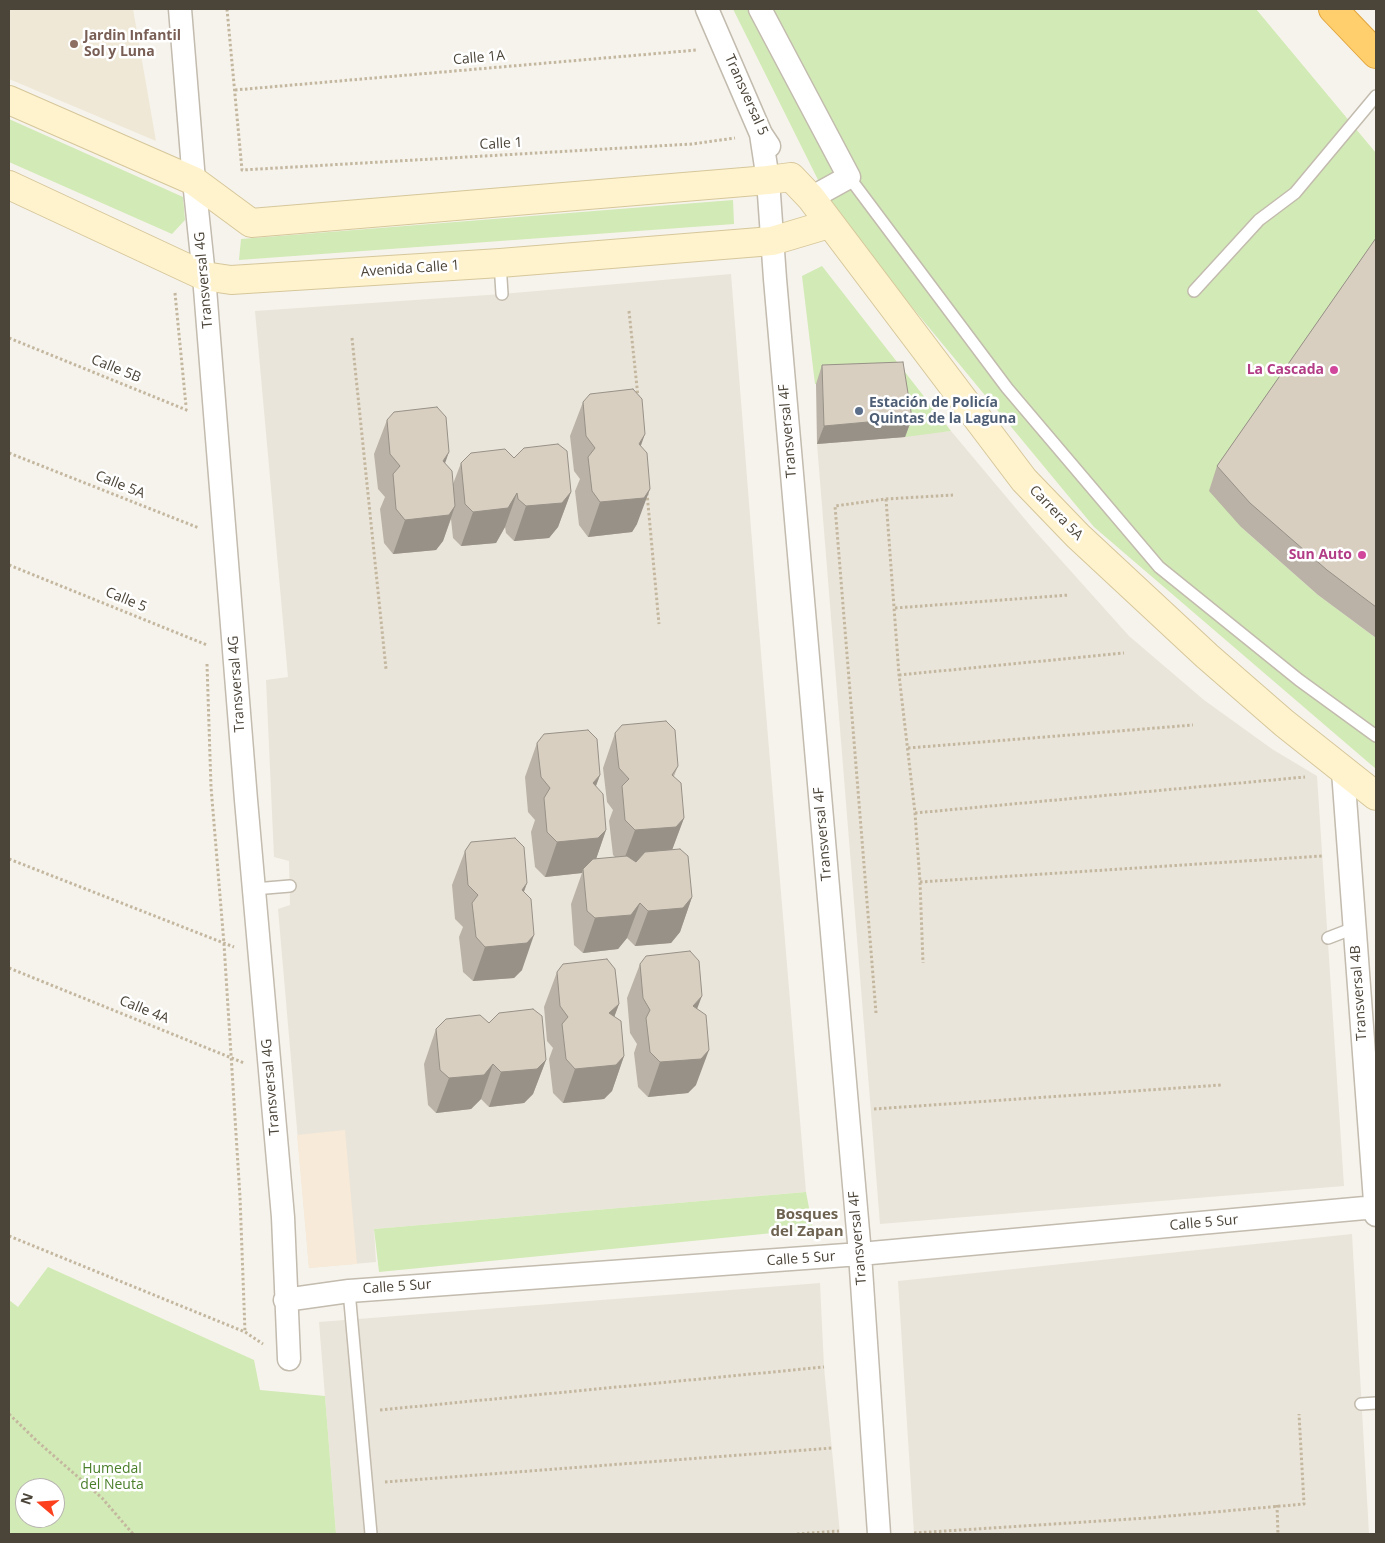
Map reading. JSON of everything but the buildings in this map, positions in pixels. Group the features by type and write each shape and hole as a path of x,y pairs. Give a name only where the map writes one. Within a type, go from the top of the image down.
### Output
{"highway":[{"path":"1333,9 1376,54"}],"main road":[{"path":"9,100 194,181 251,223 780,179"},
{"name":"Carrera 5A","path":"780,179 811,198 1024,480 1085,542 1207,656 1376,796"},
{"name":"Avenida Calle 1","path":"9,185 204,276 231,280 500,263 772,241 829,224"}],"street":[{"name":"Transversal 4G","path":"180,9 283,1217 285,1300 289,1359"},
{"name":"Transversal 5","path":"708,9 780,179"},
{"path":"760,9 849,177 811,198"},
{"name":"Transversal 4F","path":"780,179 772,241 860,1254 879,1534"},
{"name":"Transversal 4B","path":"1343,770 1376,1215"},
{"name":"Calle 5 Sur","path":"285,1300 348,1291 860,1254 1376,1207"}],"lane":[{"path":"1194,291 1259,220 1295,193 1376,96"},
{"path":"849,177 1007,388 1158,567 1299,680 1376,736"},
{"path":"500,263 502,294"},
{"path":"254,890 290,886"},
{"path":"1328,938 1354,928"},
{"path":"348,1291 372,1534"},
{"path":"1362,1404 1376,1402"}],"path":[{"path":"227,9 235,90"},
{"name":"Calle 1A","path":"235,90 725,48"},
{"name":"Calle 1","path":"235,90 242,170 692,144 761,134"},
{"path":"175,287 187,420"},
{"path":"630,311 638,399"},
{"name":"Calle 5B","path":"9,338 216,422"},
{"path":"352,338 386,669"},
{"name":"Calle 5A","path":"9,453 196,528 225,534"},
{"path":"646,487 659,624"},
{"path":"876,1013 835,506 886,499 953,495"},
{"path":"886,499 899,676 915,813 923,963"},
{"path":"196,518 196,528"},
{"name":"Calle 5","path":"9,564 234,655"},
{"path":"895,608 1070,595"},
{"path":"206,635 207,654"},
{"path":"899,676 1124,653"},
{"path":"207,664 211,787 224,944 240,1197 245,1332"},
{"path":"908,748 1193,725"},
{"path":"915,813 1307,777"},
{"path":"920,882 1322,856"},
{"path":"9,859 260,958"},
{"name":"Calle 4A","path":"9,968 270,1073"},
{"path":"871,1110 1221,1085"},
{"path":"9,1236 245,1332 289,1359"},
{"path":"360,1412 824,1367"},
{"path":"9,1414 102,1498 133,1534"},
{"path":"914,1533 1147,1518 1304,1504 1299,1414"},
{"path":"367,1483 832,1448"},
{"path":"1277,1505 1278,1534"},
{"path":"797,1534 839,1531"}],"shaded area":[{"name":"Jardin Infantil Sol y Luna","path":"9,9 133,9 156,141 9,79"},
{"path":"731,274 806,1192 374,1229 376,1262 309,1268 278,909 290,905 289,861 274,857 266,680 288,677 255,311 502,294"},
{"path":"951,431 1034,530 1129,636 1204,700 1272,749 1317,776 1344,1186 880,1224 817,444"},
{"path":"345,1130 357,1264 309,1268 297,1135"},
{"path":"1352,1234 1369,1534 914,1534 898,1281"},
{"path":"820,1283 824,1367 840,1534 336,1534 319,1322"}],"green space":[{"path":"733,9 1256,9 1376,153 1376,249 1241,527 1318,595 1376,638 1376,769 1094,527 835,214"},
{"path":"9,119 183,197 185,220 172,234 9,162"},
{"path":"733,200 734,224 239,260 241,239"},
{"path":"822,266 951,431 905,437 896,380 815,384 802,276"},
{"path":"806,1192 813,1229 379,1272 374,1229"},
{"name":"Humedal del Neuta","path":"48,1267 254,1360 260,1390 325,1396 336,1534 9,1534 9,1300 18,1307"}],"place":[{"name":"Jardin Infantil Sol y Luna","path":"74,44"},
{"name":"La Cascada","path":"1334,370"},
{"name":"Estación de Policía Quintas de la Laguna","path":"859,411"},
{"name":"Sun Auto","path":"1362,555"}],"district":[{"name":"Bosques del Zapan","path":"807,1224"}]}
